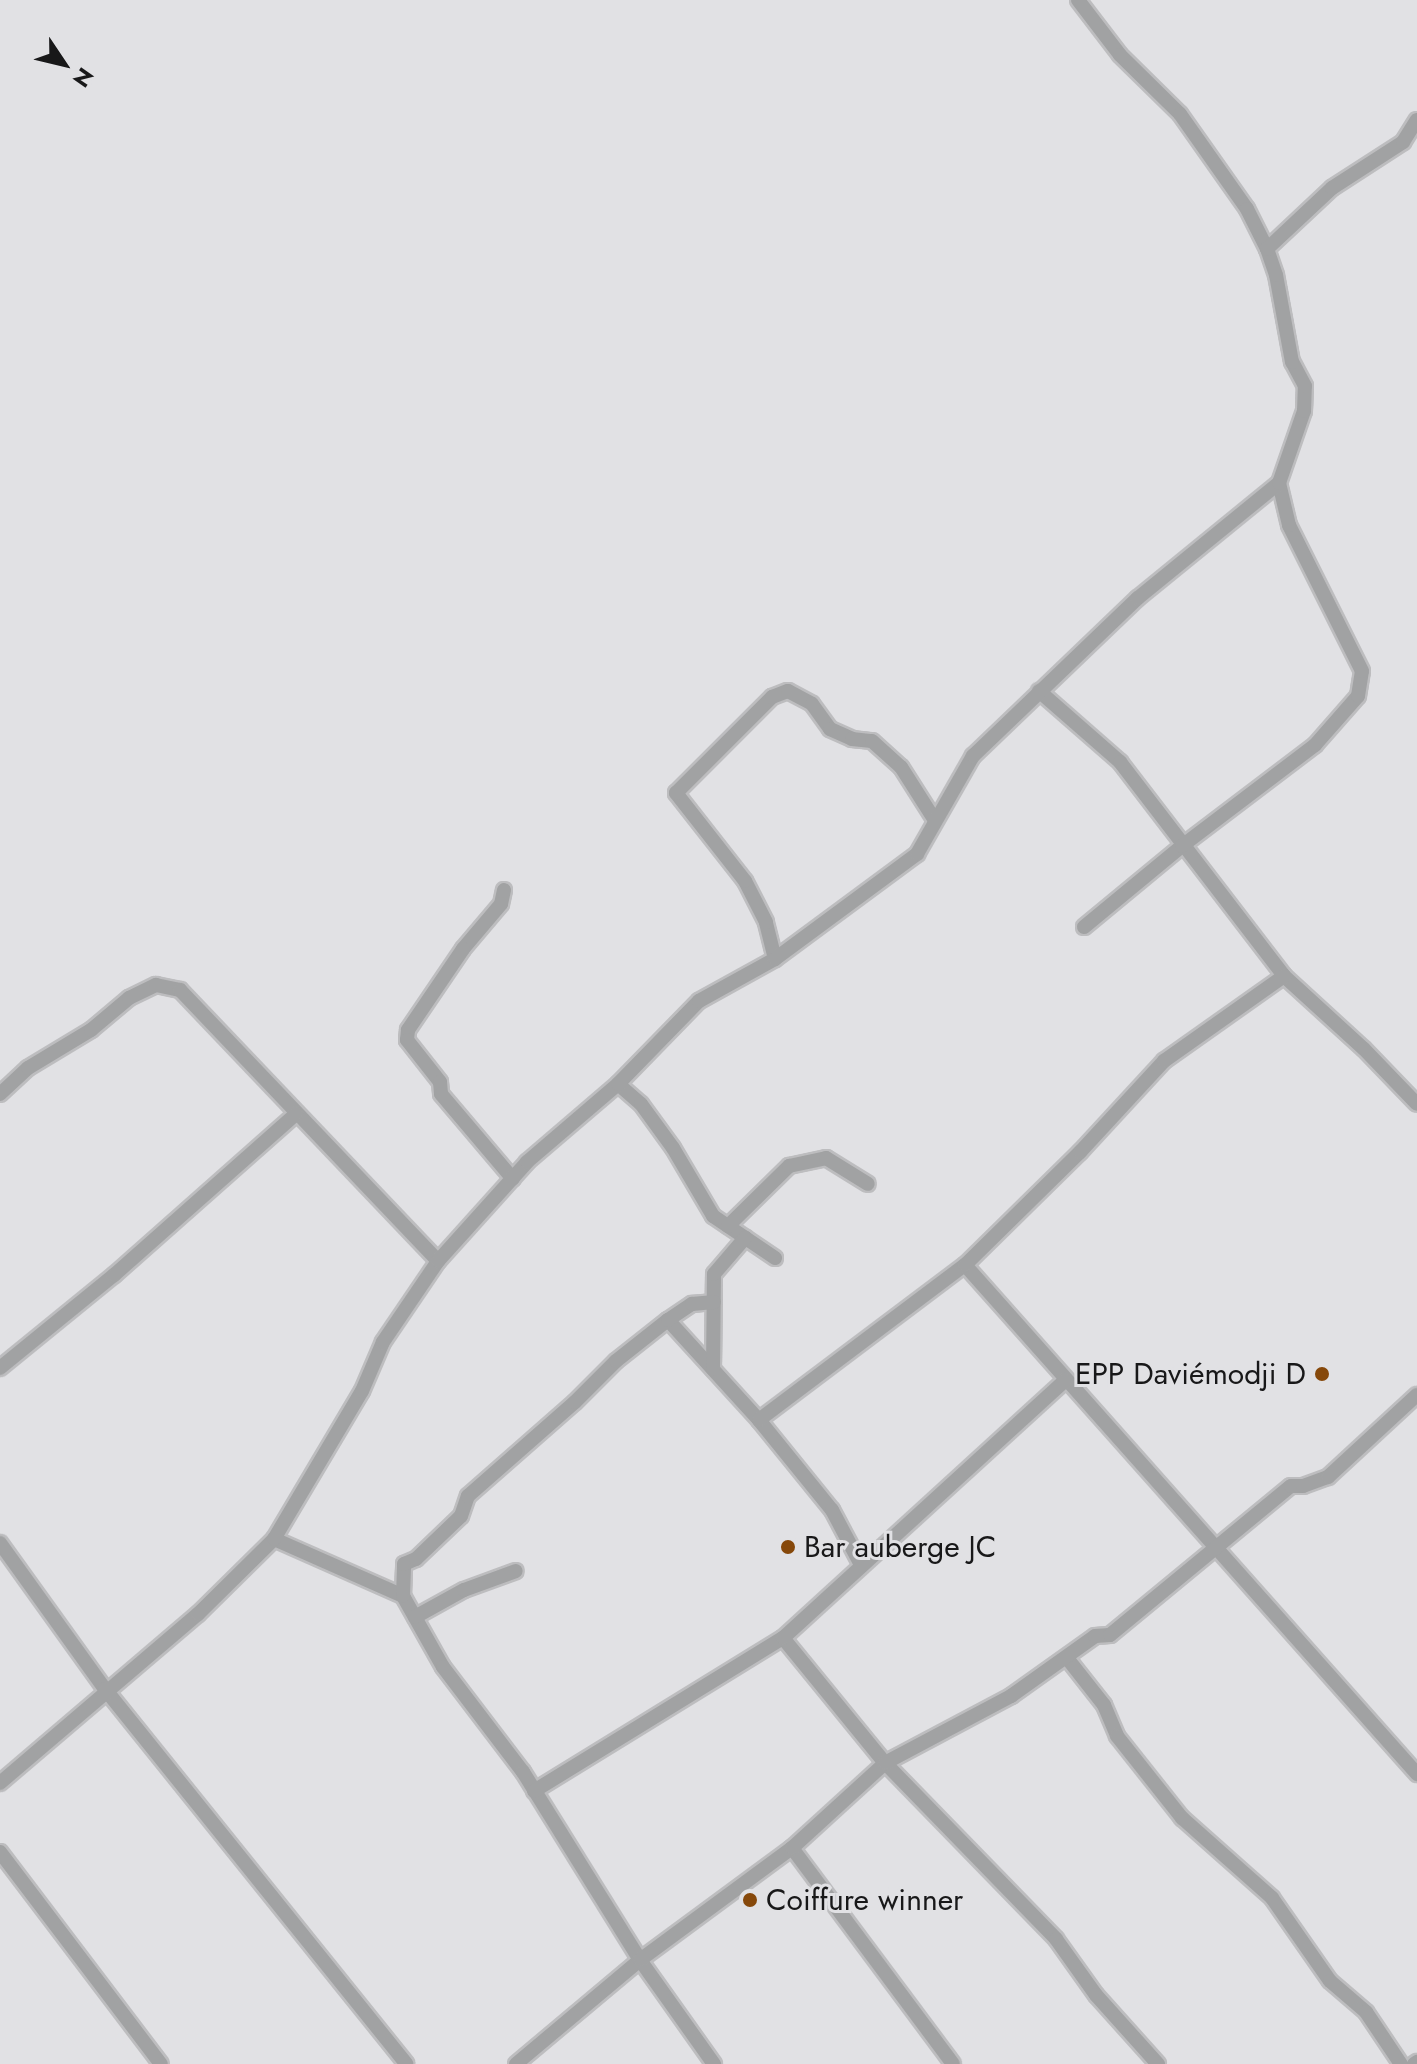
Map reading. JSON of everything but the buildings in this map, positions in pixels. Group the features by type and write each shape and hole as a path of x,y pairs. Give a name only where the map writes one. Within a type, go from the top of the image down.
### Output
{"street":[{"path":"0,1783 198,1614 274,1539 362,1391 383,1342 438,1261 513,1179 618,1084 699,1001 775,959 917,854 934,819 973,756 1138,598 1279,483 1304,411 1305,386 1292,362 1276,275 1267,249 1247,209 1180,114 1120,55 1078,0"},
{"path":"1267,249 1332,188 1403,142 1417,120"},
{"path":"1084,927 1182,846 1315,745 1358,696 1362,671 1289,525 1279,483"},
{"path":"775,959 766,922 745,881 676,793 772,697 788,691 812,704 830,729 852,739 872,741 901,767 934,819"},
{"path":"1039,691 1120,762 1284,976 1364,1049 1417,1104"},
{"path":"504,890 501,904 463,949 408,1030 407,1040 440,1082 441,1094 513,1179"},
{"path":"759,1420 965,1265 1080,1152 1164,1061 1284,976"},
{"path":"0,1094 28,1068 91,1030 129,998 156,985 180,990 438,1261"},
{"path":"618,1084 641,1104 673,1148 713,1216 775,1258"},
{"path":"0,1368 114,1275 296,1114"},
{"path":"728,1226 789,1166 826,1158 868,1184"},
{"path":"713,1369 714,1274 745,1238"},
{"path":"965,1265 1417,1774"},
{"path":"714,1302 692,1304 616,1361 468,1496 461,1516 416,1559 404,1564 403,1596 443,1667 534,1791 640,1960 714,2064"},
{"path":"668,1320 759,1420 832,1510 861,1565"},
{"path":"534,1791 783,1638 1066,1380"},
{"path":"516,2064 640,1960 792,1848 885,1763 1011,1696 1095,1636 1110,1635 1291,1486 1303,1486 1328,1477 1415,1400"},
{"path":"274,1539 403,1596"},
{"path":"0,1543 108,1693 407,2064"},
{"path":"415,1617 464,1590 516,1571"},
{"path":"783,1638 885,1763 1056,1939 1096,1995 1158,2064"},
{"path":"1067,1658 1104,1705 1117,1736 1182,1818 1272,1898 1330,1981 1366,2012 1401,2064"},
{"path":"792,1848 953,2064"},
{"path":"0,1852 161,2064"}],"place":[{"name":"EPP Daviémodji D","path":"1322,1374"},
{"name":"Bar auberge JC","path":"788,1547"},
{"name":"Coiffure winner","path":"750,1900"}]}
